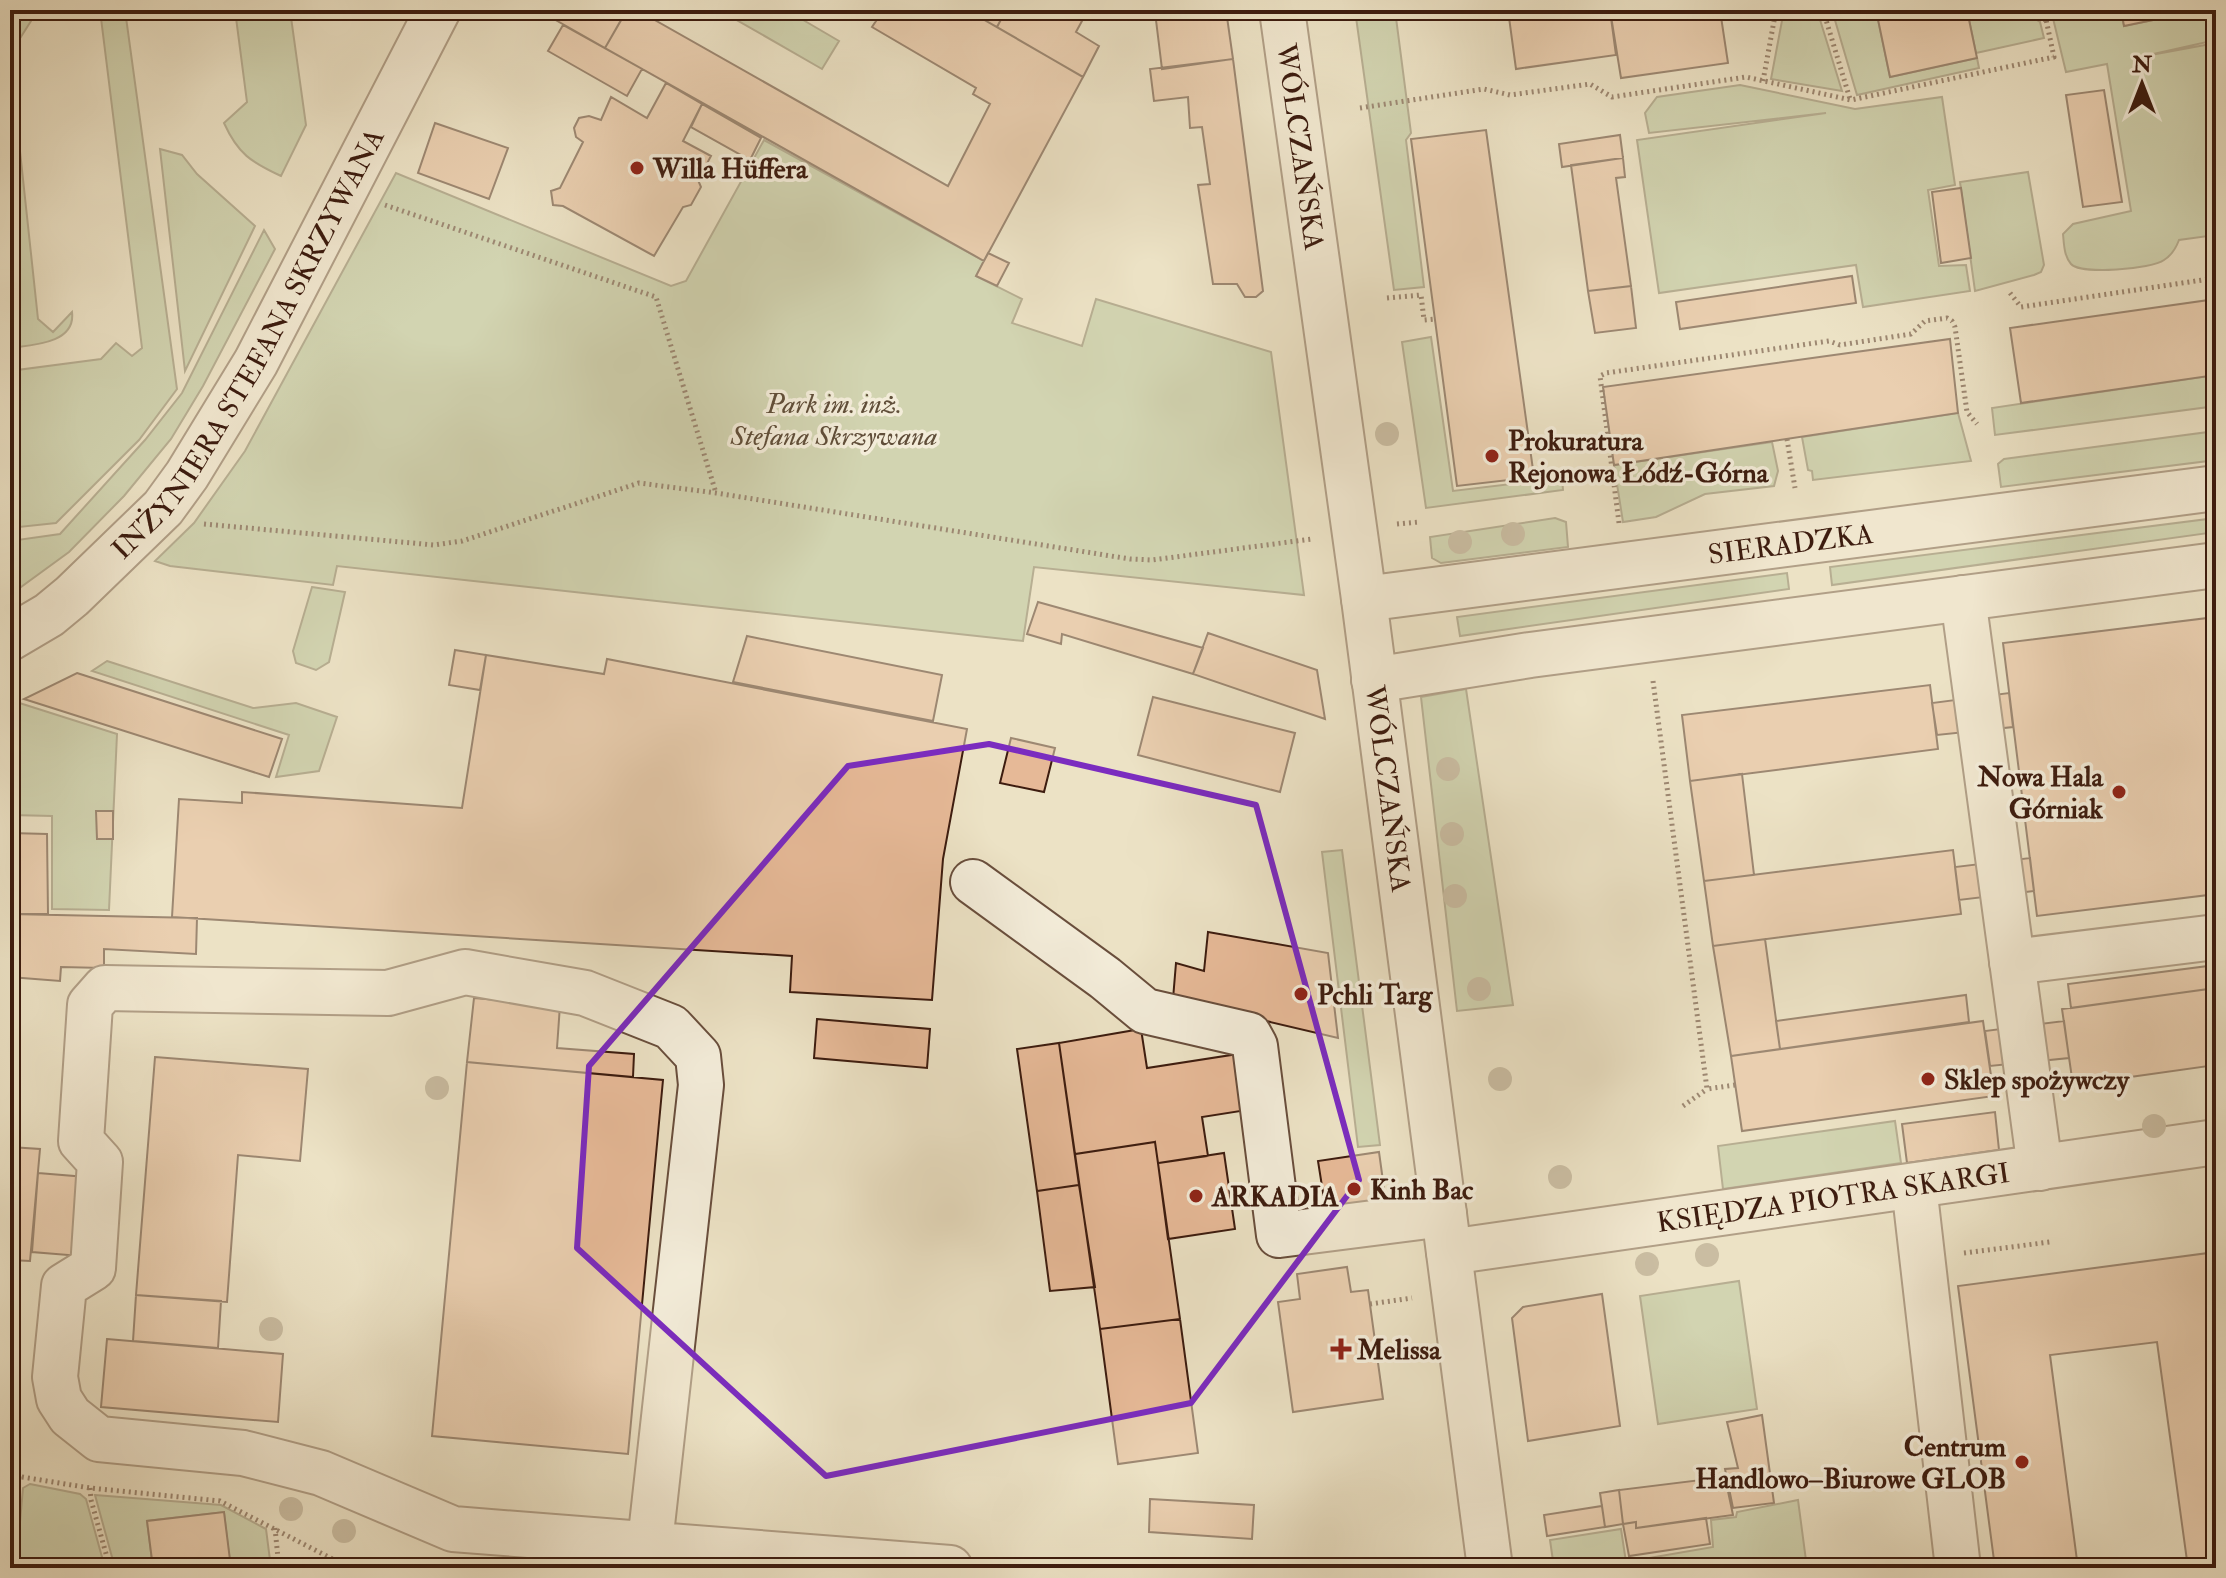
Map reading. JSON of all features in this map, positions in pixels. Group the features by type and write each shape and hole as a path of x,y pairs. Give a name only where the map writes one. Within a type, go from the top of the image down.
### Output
{"street":[{"name":"INŻYNIERA STEFANA SKRZYWANA","path":"10,638 49,615 72,596 163,508 187,475 256,362 438,10"},
{"name":"WÓLCZAŃSKA","path":"1282,10 1364,599 1446,1233 1484,1567"},
{"name":"SIERADZKA","path":"1364,599 2216,488"},
{"path":"1374,680 1460,665 2216,565"},
{"path":"1963,598 2040,1168"},
{"name":"KSIĘDZA PIOTRA SKARGI","path":"973,882 1145,1011 1249,1035 1255,1046 1279,1235 1446,1233 1914,1186 2216,1142"},
{"path":"2012,962 2216,937"},
{"path":"650,1543 701,1085 698,1056 671,1027 585,993 465,972 388,993 105,988 90,1005 81,1141 100,1162 93,1268 64,1286 55,1377 59,1399 70,1416 99,1439 243,1453 321,1473 453,1529 950,1568"},
{"path":"1914,1186 1958,1568"}],"path":[{"path":"1763,81 1776,10"},
{"path":"1823,10 1851,100"},
{"path":"2029,10 2046,20"},
{"path":"1360,108 1484,89 1510,95 1590,84 1612,97 1746,77 1851,100 2054,57 2044,10"},
{"path":"379,203 656,297 716,493"},
{"path":"2010,293 2021,307 2216,278"},
{"path":"1387,298 1421,295 1424,320 1435,319"},
{"path":"1620,528 1600,376 1606,373 1829,341 1840,345 1911,334 1925,321 1947,318 1955,327 1967,412 1977,424"},
{"path":"1787,439 1795,488"},
{"path":"163,508 184,521 194,523 434,545 462,541 639,483 1141,559 1354,531"},
{"path":"1647,640 1707,1089"},
{"path":"1683,1106 1707,1089 1735,1085"},
{"path":"1922,1258 2050,1242"},
{"path":"1370,1304 1415,1297"},
{"path":"10,1475 90,1488 220,1501 350,1568"},
{"path":"11,1568 19,1476"},
{"path":"90,1488 110,1568"},
{"path":"275,1527 278,1565"},
{"path":"235,1568 278,1565 335,1568"}],"highlighted area":[{"path":"989,744 1256,805 1359,1180 1191,1403 826,1476 577,1248 589,1066 848,766"}],"green space":[{"path":"10,10 17,10 31,21 10,54"},
{"path":"100,10 125,10 177,389 139,440 56,523 10,528 10,371 101,359 116,343 132,356 142,348"},
{"path":"235,10 290,10 306,125 281,176 246,156 224,123 247,102"},
{"path":"740,10 786,10 839,41 822,69 735,19"},
{"path":"1355,10 1395,10 1411,133 1406,140 1424,287 1394,290"},
{"path":"1784,10 1817,10 1842,91 1771,79"},
{"path":"1832,10 1876,10 1890,77 1977,58 1979,68 1857,95"},
{"path":"1967,10 2021,10 2040,22 2044,38 1976,53"},
{"path":"2051,10 2121,10 2124,26 2201,10 2216,10 2216,40 2140,57 2216,43 2216,235 2179,240 2167,258 2146,266 2102,270 2071,264 2063,234 2073,224 2131,211 2107,64 2066,72"},
{"path":"10,58 38,319 53,332 72,312 71,323 60,337 40,344 10,348"},
{"path":"1740,85 1855,109 1942,97 1955,185 1928,190 1939,266 1966,265 1970,291 1863,307 1856,265 1659,293 1637,140 1826,113 1649,133 1645,113 1657,97"},
{"name":"Park im. inż. Stefana Skrzywana","path":"764,140 984,261 976,276 1022,299 1012,323 1082,346 1096,299 1271,352 1304,595 1034,567 1023,641 337,566 333,585 170,566 155,561 194,523 245,451 396,173 671,286 686,281"},
{"path":"160,149 182,155 197,174 255,226 185,371"},
{"path":"2028,172 2044,265 2041,272 1975,291 1960,182"},
{"path":"264,230 275,249 203,386 171,439 124,496 69,552 10,595 10,541 60,534 145,440 182,393"},
{"path":"1431,337 1453,491 1562,478 1563,490 1426,508 1402,342"},
{"path":"2216,375 2216,406 1995,435 1992,408"},
{"path":"1958,413 1971,461 1813,480 1812,471 1808,470 1802,437"},
{"path":"2216,431 2216,460 2001,487 1998,464 2004,459"},
{"path":"1772,442 1778,471 1774,486 1705,494 1656,517 1623,522 1614,465"},
{"path":"1555,518 1566,522 1568,547 1441,563 1432,558 1430,537"},
{"path":"2216,518 2216,532 1832,585 1830,567"},
{"path":"1787,573 1789,589 1460,636 1457,617"},
{"path":"312,587 345,592 329,662 316,670 296,663 293,651"},
{"path":"107,661 253,708 296,703 337,717 319,771 276,777 289,735 92,671"},
{"path":"1466,689 1513,1005 1457,1011 1421,697"},
{"path":"10,700 117,734 109,910 52,909 52,816 11,815"},
{"path":"1342,850 1380,1145 1358,1147 1322,852"},
{"path":"1895,1121 1901,1163 1723,1189 1718,1146"},
{"path":"1739,1281 1757,1409 1658,1424 1640,1296"},
{"path":"30,1484 80,1494 86,1499 105,1568 16,1568 23,1488"},
{"path":"95,1495 221,1505 266,1529 270,1560 230,1564 224,1512 147,1521 153,1568 115,1568"},
{"path":"1798,1500 1807,1568 1554,1568 1550,1540 1621,1529 1626,1562 1713,1547 1711,1520 1736,1517 1737,1512"}],"building":[{"path":"538,10 619,10 625,13 605,48"},
{"path":"627,10 637,10 948,186 990,104 973,94 976,88 872,27 876,21 858,10 967,10 1083,77 984,261 605,48"},
{"path":"967,10 1006,10 997,27"},
{"path":"1006,10 1088,10 1076,32 1099,46 1083,77 997,27"},
{"path":"1143,10 1226,10 1233,59 1162,69 1155,12"},
{"path":"1508,10 1610,10 1616,55 1516,69"},
{"path":"1610,10 1720,10 1728,63 1621,78"},
{"path":"1876,10 1967,10 1977,58 1890,77"},
{"path":"2121,10 2201,10 2124,26"},
{"path":"563,25 642,69 627,96 548,51"},
{"path":"1233,59 1263,291 1256,297 1245,297 1237,284 1213,284 1198,185 1210,184 1202,127 1190,128 1188,97 1154,101 1150,69"},
{"name":"Willa Hüffera","path":"666,83 702,104 683,141 711,156 698,180 701,187 691,205 683,207 654,256 563,206 553,205 551,191 560,188 583,142 576,137 574,128 579,118 589,116 601,120 611,97 647,118"},
{"path":"2104,90 2122,202 2083,207 2066,95"},
{"path":"702,104 761,138 750,160 691,127"},
{"path":"435,123 508,148 489,199 418,173"},
{"path":"1486,130 1534,477 1457,486 1411,139"},
{"path":"1620,135 1623,158 1562,167 1559,144"},
{"path":"1623,158 1625,177 1616,178 1631,286 1588,291 1571,165"},
{"path":"1961,188 1971,258 1941,263 1932,192"},
{"path":"988,253 1009,263 997,286 976,276"},
{"path":"1852,276 1856,303 1680,329 1676,302"},
{"path":"1631,286 1636,328 1595,333 1588,291"},
{"path":"2216,299 2216,375 2021,403 2010,328"},
{"path":"1950,339 1958,413 1614,465 1603,387"},
{"path":"1038,602 1203,648 1193,674 1062,634 1061,644 1027,634"},
{"name":"Nowa Hala Górniak","path":"2216,617 2216,894 2037,916 2003,643"},
{"path":"1208,633 1317,670 1325,719 1193,674"},
{"path":"747,636 942,675 933,721 733,682"},
{"path":"455,650 486,655 480,690 449,685"},
{"path":"486,655 604,674 607,659 967,729 943,859 932,1000 790,992 792,956 172,917 179,799 242,803 242,792 462,808"},
{"path":"77,673 282,739 269,777 24,699"},
{"path":"1930,685 1938,749 1690,781 1682,715"},
{"path":"2009,693 2013,727 1937,735 1932,703"},
{"path":"1153,697 1295,733 1280,792 1138,755"},
{"path":"1011,738 1055,748 1044,792 1000,783"},
{"path":"1742,774 1754,875 1704,881 1690,781"},
{"path":"96,811 113,811 113,839 97,839"},
{"path":"10,833 47,834 48,914 10,914"},
{"path":"1953,850 1961,914 1713,946 1704,881"},
{"path":"2030,858 2034,891 1959,900 1955,867"},
{"path":"10,914 197,918 196,954 104,949 104,968 61,967 60,981 10,977"},
{"path":"1208,932 1328,953 1338,1038 1173,999 1176,963 1204,971"},
{"path":"1765,939 1780,1049 1731,1056 1713,946"},
{"path":"2216,965 2216,988 2071,1008 2068,984"},
{"path":"2216,988 2216,1065 2073,1085 2062,1009"},
{"path":"1966,995 1969,1022 1780,1049 1776,1021"},
{"path":"474,998 560,1005 557,1048 634,1054 633,1077 467,1062"},
{"path":"817,1019 930,1029 927,1068 814,1058"},
{"path":"1983,1021 1994,1096 1742,1131 1731,1056"},
{"path":"2064,1021 2069,1058 1990,1066 1985,1031"},
{"path":"1141,1029 1147,1068 1238,1054 1247,1110 1202,1117 1208,1156 1158,1163 1155,1142 1075,1154 1059,1043"},
{"path":"1059,1043 1079,1185 1037,1191 1017,1049"},
{"path":"155,1057 308,1069 300,1161 238,1155 227,1302 136,1295"},
{"path":"467,1062 663,1080 628,1454 432,1436"},
{"path":"1995,1112 1999,1150 1907,1163 1902,1124"},
{"path":"1155,1142 1180,1319 1100,1329 1075,1154"},
{"path":"10,1147 40,1149 30,1261 10,1260"},
{"path":"1379,1152 1387,1210 1327,1218 1318,1161"},
{"name":"ARKADIA","path":"1224,1153 1235,1229 1168,1239 1158,1163"},
{"path":"38,1173 86,1177 80,1256 32,1252"},
{"path":"1079,1185 1095,1287 1050,1291 1037,1191"},
{"name":"Centrum Handlowo–Biurowe GLOB","path":"2216,1252 2216,1568 2188,1568 2157,1342 2050,1355 2078,1568 1995,1568 1958,1286"},
{"path":"1347,1267 1351,1292 1368,1290 1383,1399 1293,1412 1278,1302 1300,1299 1297,1274"},
{"path":"1602,1294 1620,1426 1528,1441 1512,1318 1523,1307"},
{"path":"136,1295 221,1301 218,1348 133,1341"},
{"path":"1180,1319 1198,1453 1118,1464 1100,1329"},
{"path":"107,1339 283,1354 278,1422 101,1407"},
{"path":"1762,1415 1774,1503 1733,1508 1725,1469 1738,1468 1727,1422"},
{"path":"1725,1477 1733,1515 1636,1528 1636,1522 1623,1524 1619,1490"},
{"path":"1619,1490 1623,1524 1605,1527 1600,1493"},
{"path":"1150,1499 1254,1505 1252,1539 1149,1532"},
{"path":"1602,1506 1605,1527 1547,1536 1544,1515"},
{"path":"224,1512 231,1568 153,1568 147,1521"},
{"path":"1706,1518 1710,1544 1629,1556 1623,1524 1636,1522 1636,1528"}],"place":[{"name":"Willa Hüffera","path":"637,168"},
{"name":"Prokuratura Rejonowa Łódź-Górna","path":"1492,456"},
{"name":"Nowa Hala Górniak","path":"2119,792"},
{"name":"Pchli Targ","path":"1301,994"},
{"name":"Sklep spożywczy","path":"1928,1079"},
{"name":"Kinh Bac","path":"1354,1189"},
{"name":"ARKADIA","path":"1196,1196"},
{"name":"Melissa","path":"1341,1349"},
{"name":"Centrum Handlowo–Biurowe GLOB","path":"2022,1462"}]}
